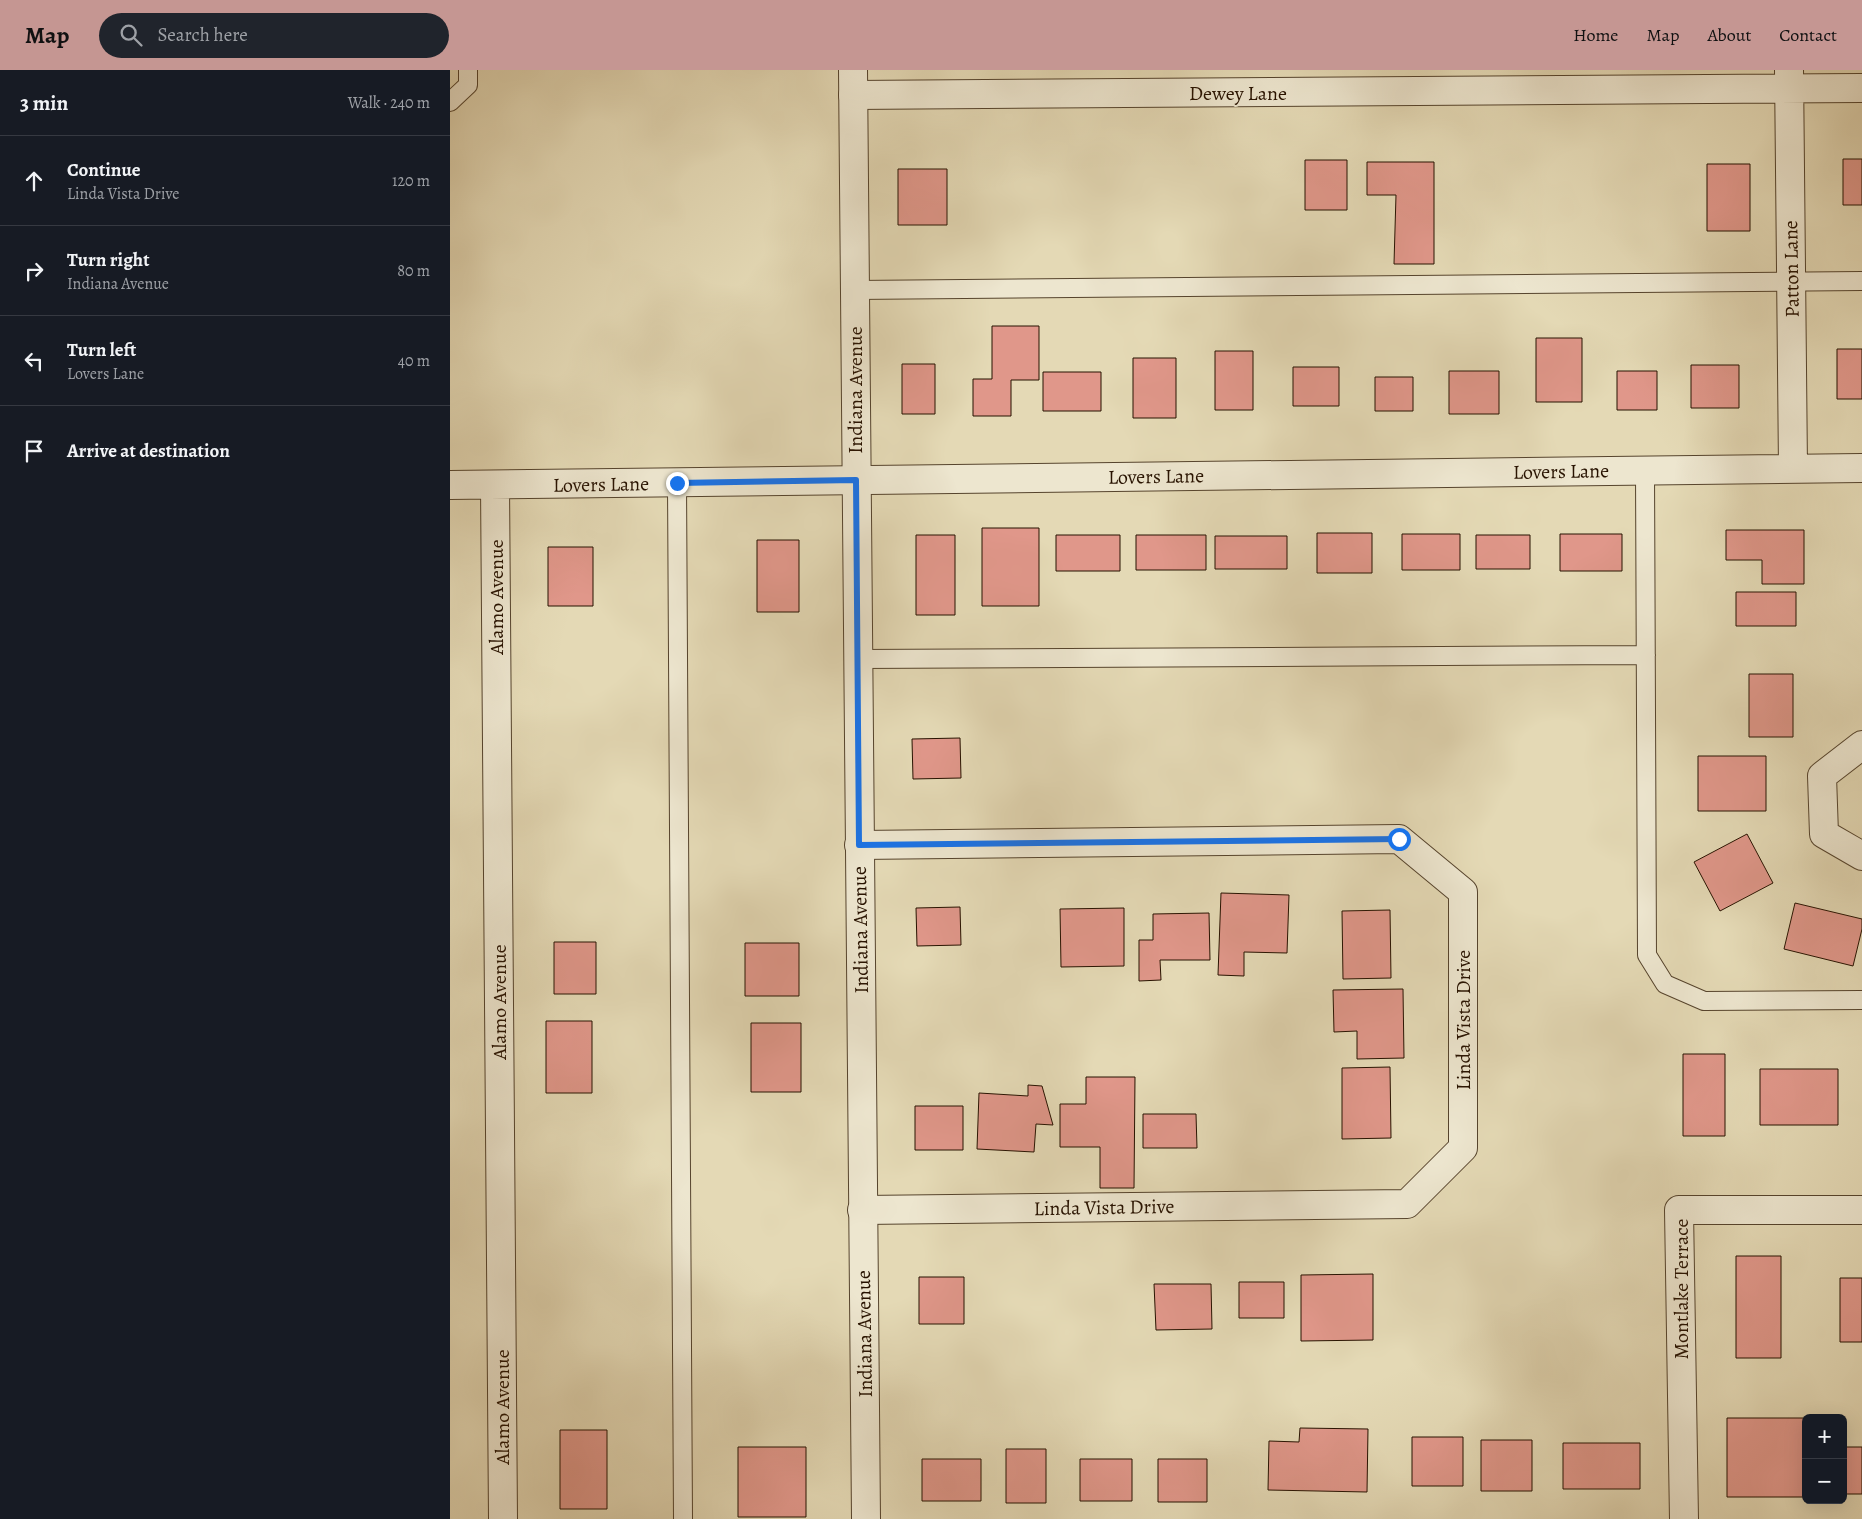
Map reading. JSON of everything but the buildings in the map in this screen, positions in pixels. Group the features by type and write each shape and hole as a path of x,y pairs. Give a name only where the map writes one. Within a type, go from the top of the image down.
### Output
{"street":[{"name":"Dewey Lane","path":"853,83 1789,80 1862,88"},
{"name":"Patton Lane","path":"1789,80 1793,468"},
{"name":"Indiana Avenue","path":"853,83 866,1519"},
{"name":"Lovers Lane","path":"450,485 1862,468"},
{"name":"Alamo Avenue","path":"496,485 503,1519"},
{"path":"1862,745 1822,776 1824,834 1862,856"},
{"name":"Linda Vista Drive","path":"859,845 1399,839 1463,892 1463,1148 1408,1204 862,1210"},
{"name":"Montlake Terrace","path":"1684,1519 1679,1210 1862,1210"}],"lane":[{"path":"450,102 468,85 468,70"},
{"path":"854,290 1862,281"},
{"path":"1645,470 1647,954 1665,984 1704,1001 1862,1000"},
{"path":"677,483 683,1519"},
{"path":"858,659 1646,655"}],"route":[{"path":"677,483 856,480 859,845 1399,839"}]}
